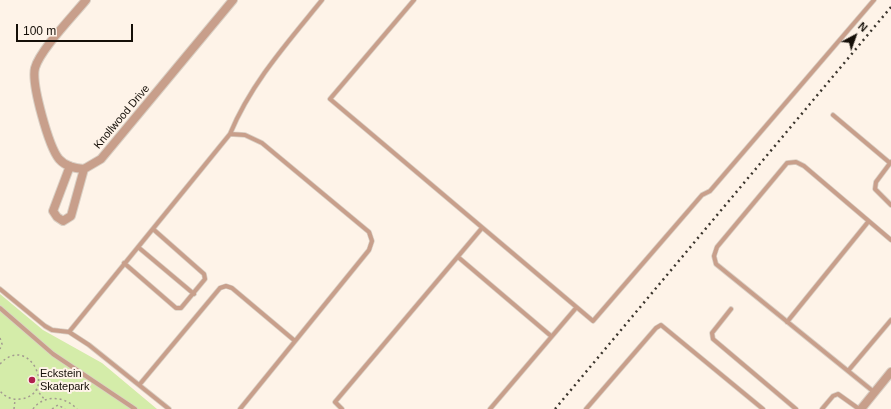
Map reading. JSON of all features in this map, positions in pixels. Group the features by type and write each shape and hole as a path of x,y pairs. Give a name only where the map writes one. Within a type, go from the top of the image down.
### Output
{"street":[{"path":"70,166 53,211 57,217 64,221 71,216 84,169 70,166 60,160 51,146 41,113 34,74 40,57 86,0"},
{"name":"Knollwood Drive","path":"84,169 101,159 233,0"},
{"path":"860,409 891,372"}],"lane":[{"path":"69,332 230,134 246,99 322,0"},
{"path":"414,0 330,99 593,321 702,195 710,191 874,0"},
{"path":"833,115 890,162 876,182 875,189 891,205"},
{"path":"230,134 245,135 262,143 369,232 372,241 369,250 240,409"},
{"path":"874,392 716,264 714,256 717,247 787,163 796,162 804,166 891,240"},
{"path":"787,322 868,222"},
{"path":"342,409 335,402 482,228"},
{"path":"124,263 176,308 181,308 194,294 205,279 204,274 153,229"},
{"path":"138,247 194,294"},
{"path":"458,257 551,336"},
{"path":"140,384 220,288 226,286 232,288 295,341"},
{"path":"0,289 45,326 52,330 69,332 89,345 140,384 169,409"},
{"path":"0,308 53,354 135,409"},
{"path":"490,409 576,308"},
{"path":"730,309 712,332 713,339 796,409"},
{"path":"848,371 891,320"},
{"path":"586,409 656,328 661,325 763,409"},
{"path":"822,409 834,396 838,394 860,409"}],"path":[{"path":"0,338 2,344 0,349"},
{"path":"0,364 10,357 18,356 31,361 38,373 39,380 36,388 28,397 15,400 8,398 0,391"},
{"path":"36,388 45,400"},
{"path":"33,409 45,400 51,398 61,399 77,409"},
{"path":"60,405 61,399"},
{"path":"14,409 15,400"},
{"path":"52,409 56,405 60,405"},
{"path":"60,405 65,409"}],"green space":[{"path":"0,294 43,330 102,363 157,409 0,409"}],"railway":[{"path":"555,409 891,7"}],"place":[{"name":"Eckstein Skatepark","path":"32,380"}]}
